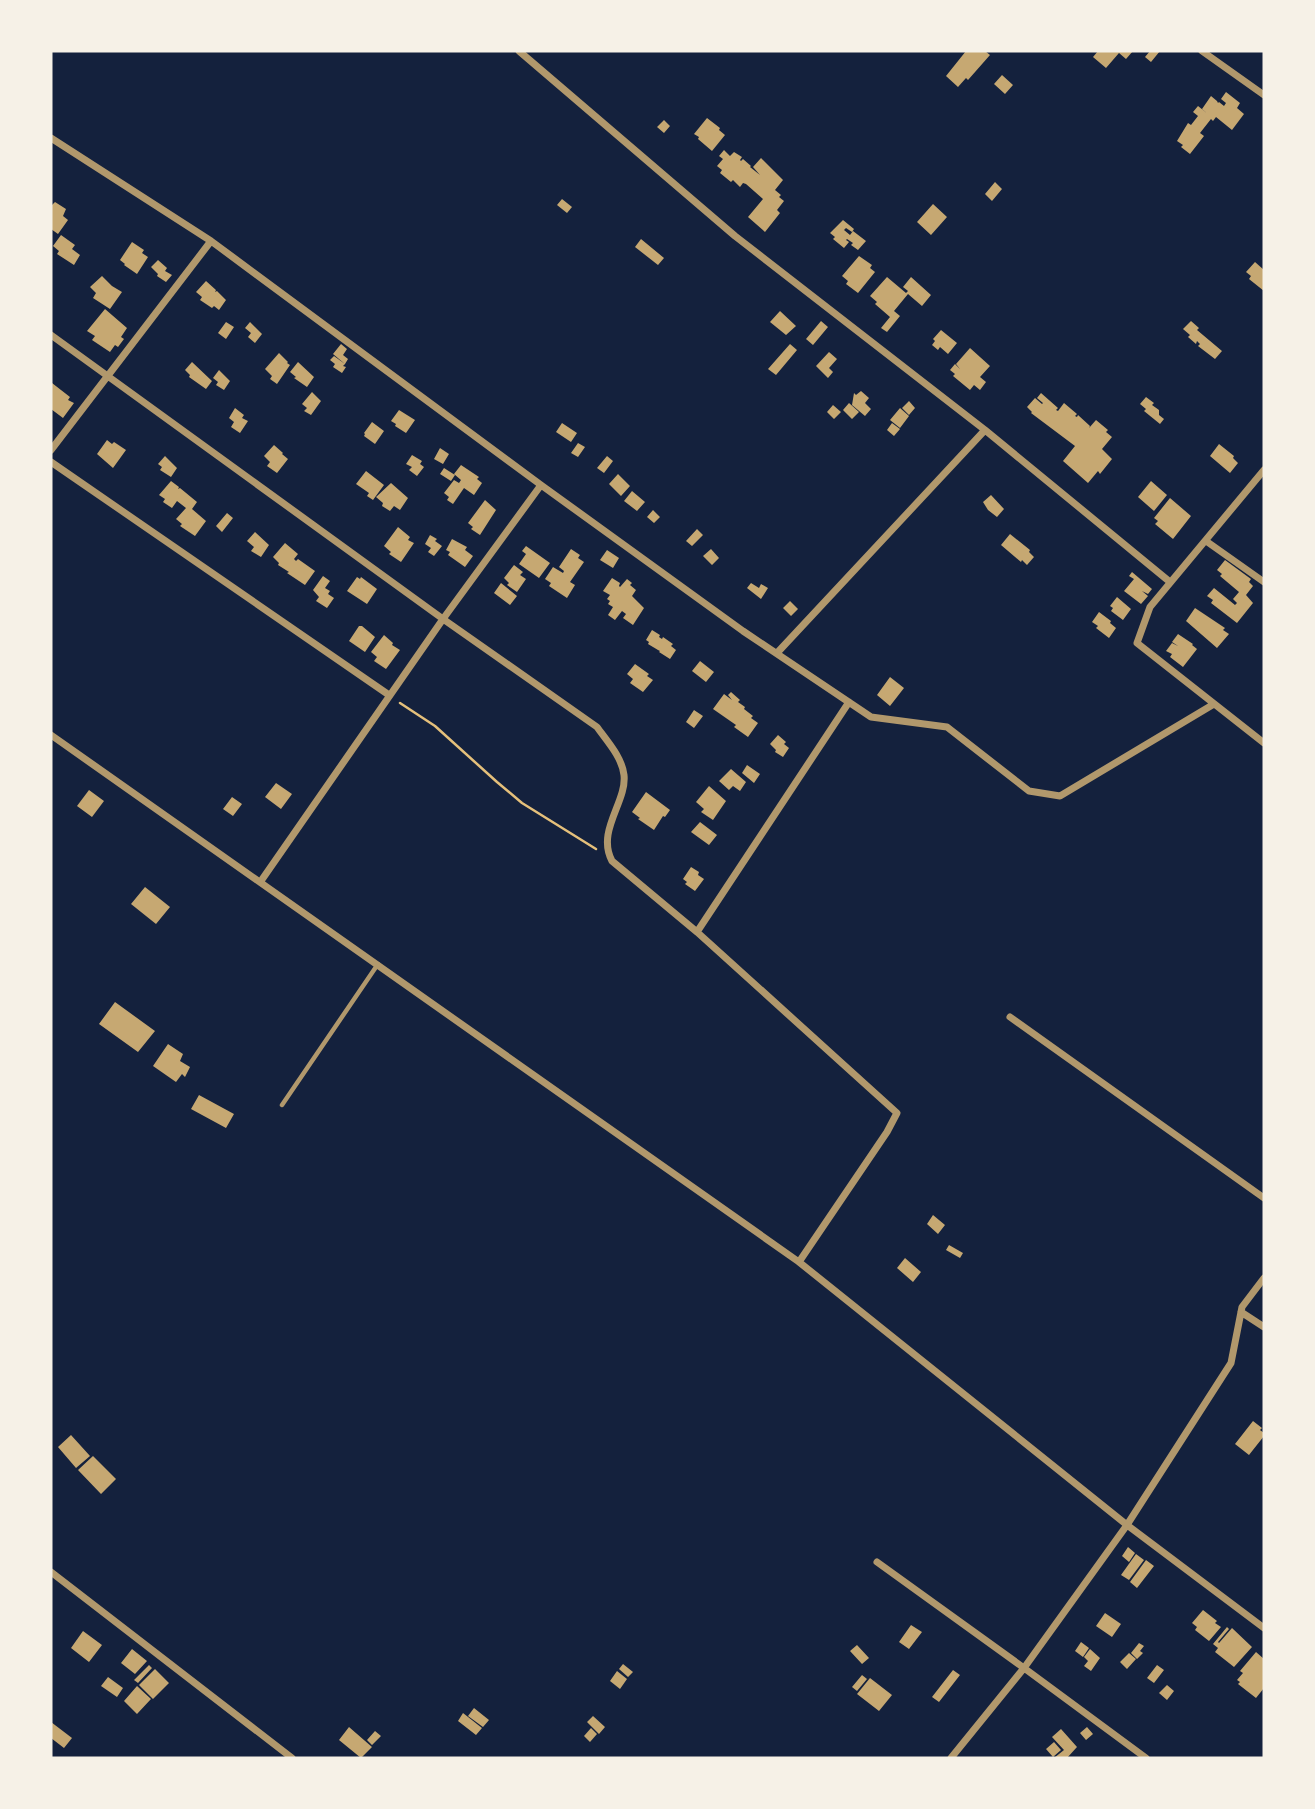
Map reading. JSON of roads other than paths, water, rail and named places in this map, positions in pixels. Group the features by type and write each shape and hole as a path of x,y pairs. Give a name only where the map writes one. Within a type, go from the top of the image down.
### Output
{"street":[{"path":"519,51 736,236 985,430 1170,582"},
{"path":"1202,51 1264,95"},
{"path":"51,138 211,241 743,632 872,717 947,727 1029,791 1060,796 1214,704"},
{"path":"51,450 211,241"},
{"path":"51,335 597,727 615,751 624,775 608,838 612,861 696,932 897,1113 799,1262"},
{"path":"776,653 985,430"},
{"path":"51,462 389,695"},
{"path":"1264,470 1150,607 1137,643 1264,743"},
{"path":"261,881 389,695 541,485"},
{"path":"1206,541 1264,582"},
{"path":"696,932 849,702"},
{"path":"51,734 799,1262 1127,1525 1264,1628"},
{"path":"1010,1017 1264,1198"},
{"path":"951,1758 1024,1668 1127,1525 1231,1363 1242,1307 1264,1278"},
{"path":"1241,1312 1264,1328"},
{"path":"877,1562 1146,1758"},
{"path":"51,1572 292,1758"}],"lane":[{"path":"282,1105 378,964"}]}
